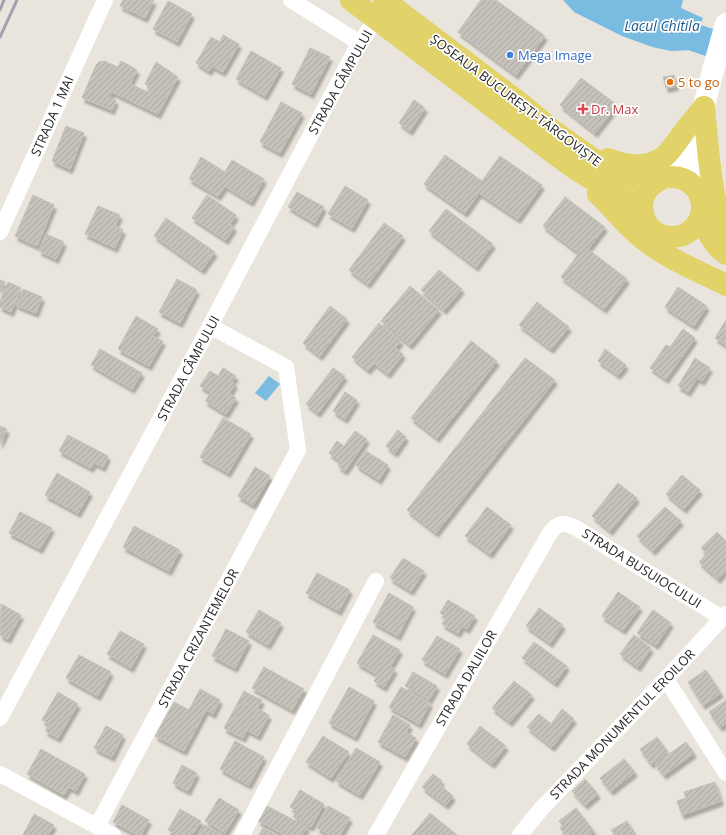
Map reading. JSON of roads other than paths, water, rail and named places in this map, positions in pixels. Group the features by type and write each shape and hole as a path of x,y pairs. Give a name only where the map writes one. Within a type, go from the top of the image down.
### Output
{"main road":[{"name":"ȘOSEAUA BUCUREȘTI-TÂRGOVIȘTE","path":"351,0 380,10 524,106 567,140 616,175 640,182 661,181"},
{"name":"ȘOSEAUA BUCUREȘTI-TÂRGOVIȘTE","path":"380,10 571,166 643,212"},
{"path":"697,191 697,148 704,107 726,24"},
{"path":"567,140 608,159 626,165 634,166 651,163 665,156 704,107"},
{"path":"702,213 699,221 688,233 672,237 664,236 650,227 645,220 643,204 649,189 661,181 686,148 704,107"},
{"path":"704,107 713,187 719,213 726,230"},
{"name":"ȘOSEAUA BUCUREȘTI-TÂRGOVIȘTE","path":"571,166 637,235 662,252 726,285"},
{"path":"661,181 675,178 691,184 700,197 702,213 708,232 718,248 726,254"},
{"path":"672,237 726,273"}],"street":[{"name":"STRADA 1 MAI","path":"0,232 105,0"},
{"path":"291,0 360,43"},
{"name":"STRADA CÂMPULUI","path":"0,718 360,43 380,10"},
{"name":"STRADA CRIZANTEMELOR","path":"97,826 298,450 286,367 210,326"},
{"name":"STRADA BUSUIOCULUI","path":"560,524 568,524 576,528 724,616"},
{"name":"STRADA DALIILOR","path":"376,835 550,533 554,527 560,524"},
{"path":"242,835 376,581"},
{"name":"STRADA MONUMENTUL EROILOR","path":"520,835 541,809 724,616"},
{"path":"666,678 726,773"},
{"path":"0,774 113,835"}],"water":[{"name":"Lacul Chitila","path":"563,0 683,0 681,8 703,18 692,50 671,51 652,47 622,36 574,12"},
{"path":"269,376 280,384 266,401 255,393"}],"waterway":[{"path":"619,0 636,14 696,38 726,48"}],"railway":[{"path":"0,10 4,0"},
{"path":"0,37 17,0"}],"place":[{"name":"Mega Image","path":"510,55"},
{"name":"5 to go","path":"670,82"},
{"name":"Dr. Max","path":"583,109"}]}
